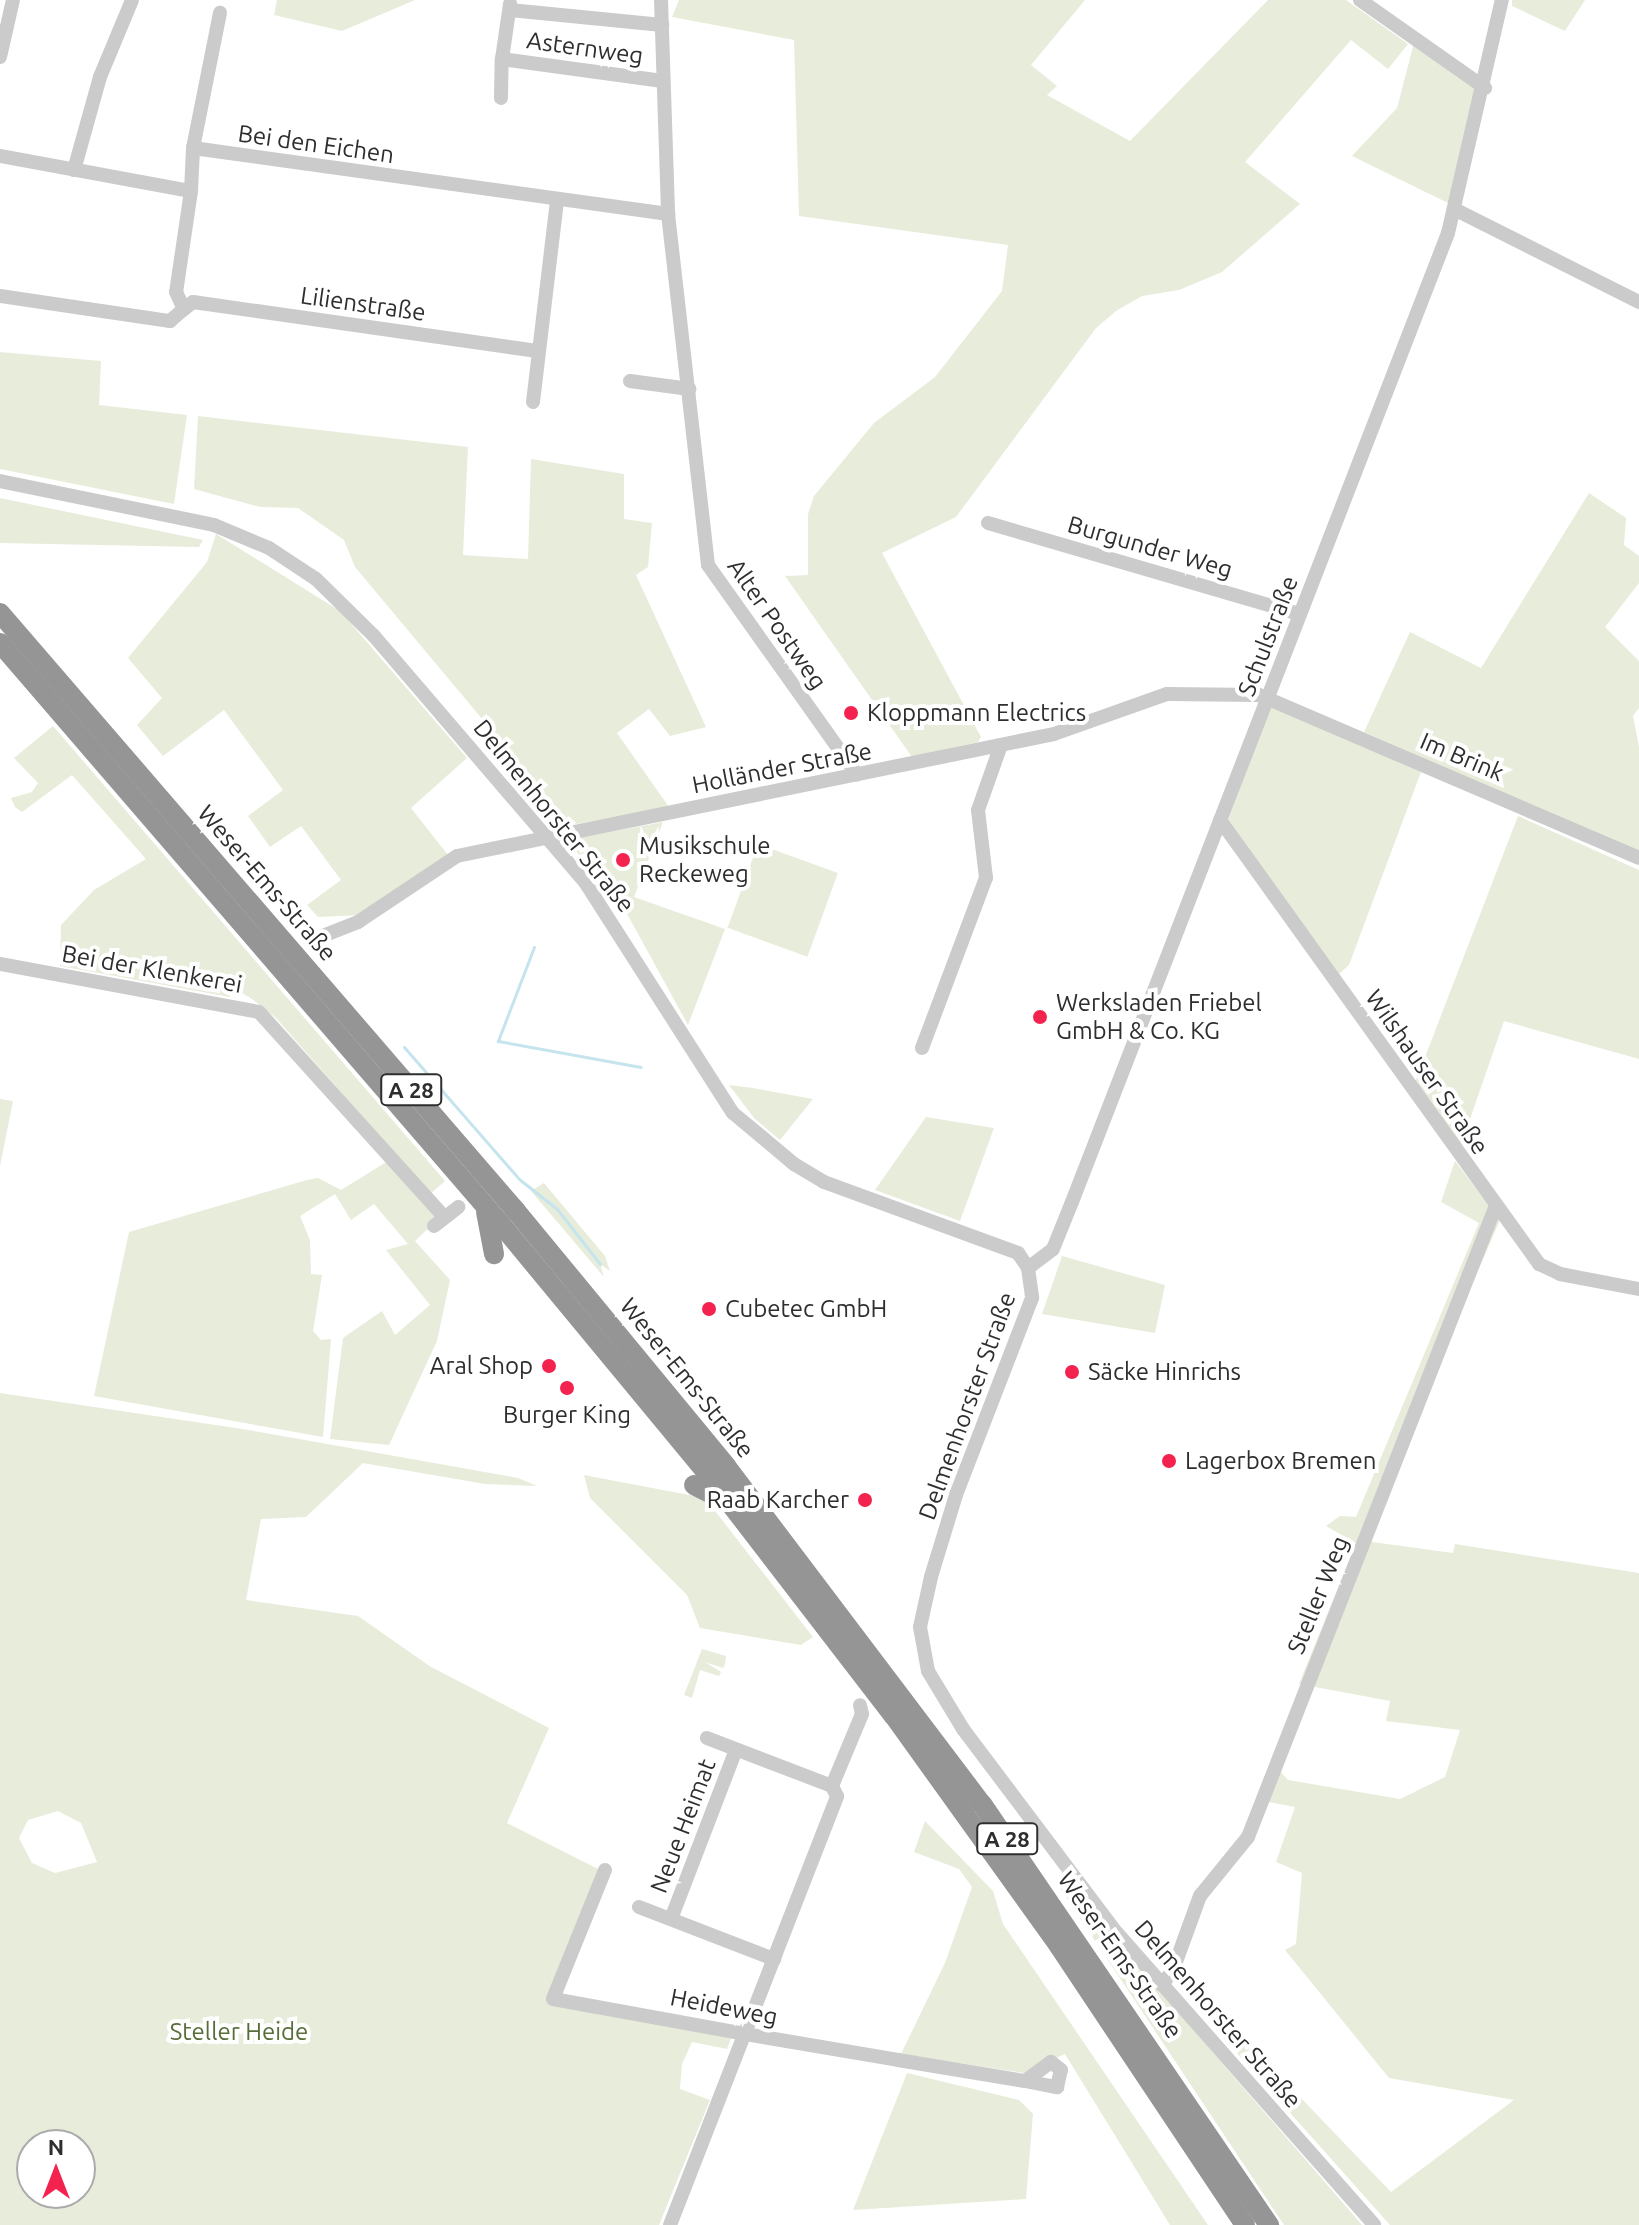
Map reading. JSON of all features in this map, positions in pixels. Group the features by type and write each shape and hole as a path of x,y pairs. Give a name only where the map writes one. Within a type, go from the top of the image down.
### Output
{"highway":[{"name":"Weser-Ems-Straße","path":"0,613 506,1199 726,1466 1008,1840 1269,2225"},
{"name":"Weser-Ems-Straße","path":"0,643 484,1204 729,1502 894,1716 1050,1934 1245,2225"},
{"path":"484,1204 494,1254"},
{"path":"694,1485 729,1502"}],"street":[{"path":"0,57 13,0"},
{"path":"74,170 100,77 132,0"},
{"name":"Alter Postweg","path":"661,0 668,214 708,565 857,775"},
{"path":"1360,0 1485,88"},
{"name":"Schulstraße","path":"1028,1268 1053,1249 1456,210 1502,0"},
{"path":"510,5 662,25"},
{"name":"Asternweg","path":"501,98 502,59 510,5"},
{"path":"184,309 176,292 191,191 193,148 220,13"},
{"name":"Asternweg","path":"502,59 663,81"},
{"name":"Bei den Eichen","path":"193,148 668,214"},
{"path":"0,156 191,191"},
{"path":"533,402 536,351 557,200"},
{"path":"1456,210 1639,302"},
{"name":"Lilienstraße","path":"0,296 170,321 193,302 536,351"},
{"path":"630,381 689,389"},
{"name":"Delmenhorster Straße","path":"0,481 214,525 296,564 343,603 548,837 617,925 710,1084 763,1141 794,1164 856,1196 1000,1243 1018,1253 1028,1268 1033,1284 1026,1317 956,1495 931,1577 920,1627 922,1651 937,1691 1067,1870 1162,1985 1374,2225"},
{"name":"Burgunder Weg","path":"988,523 1300,614"},
{"name":"Holländer Straße","path":"320,937 358,922 457,856 1054,734 1167,694 1268,699"},
{"name":"Im Brink","path":"1268,699 1639,858"},
{"path":"922,1048 986,878 978,810 1001,745"},
{"name":"Wilshauser Straße","path":"1220,820 1495,1208 1548,1271 1639,1289"},
{"name":"Bei der Klenkerei","path":"0,964 259,1012 439,1222 458,1207"},
{"name":"Steller Weg","path":"1162,1985 1173,1970 1200,1896 1248,1837 1495,1208"},
{"path":"689,2225 672,2222 774,1959 862,1714 860,1705"},
{"name":"Neue Heimat","path":"707,1738 834,1791"},
{"name":"Neue Heimat","path":"671,1919 736,1750"},
{"name":"Heideweg","path":"605,1870 553,1999 1025,2081"},
{"name":"Neue Heimat","path":"639,1907 774,1959"}],"green space":[{"path":"277,0 415,0 342,31 274,15"},
{"path":"679,0 1085,0 1031,65 1057,86 1047,95 1130,141 1268,0 1346,0 1408,44 1388,69 1351,40 1245,162 1300,204 1222,272 1179,290 1142,296 1116,311 1096,328 956,517 882,553 981,737 978,742 912,757 785,576 808,575 808,514 814,496 874,423 935,377 1002,291 1008,245 799,216 794,40 672,17"},
{"path":"1512,0 1585,0 1565,31 1512,6"},
{"path":"1414,43 1480,90 1450,204 1352,156 1397,108"},
{"path":"0,352 101,361 99,405 187,415 174,504 0,469"},
{"path":"198,416 468,447 463,555 528,559 531,459 624,474 624,519 652,523 648,567 636,575 706,727 670,736 649,709 617,733 669,807 571,825 355,567 344,540 298,508 260,507 194,489"},
{"path":"1589,493 1626,518 1624,545 1639,556 1639,583 1605,627 1639,661 1639,708 1633,716 1639,747 1639,853 1364,732 1410,632 1481,668"},
{"path":"0,498 203,540 199,547 0,543"},
{"path":"216,534 340,611 467,758 411,808 448,855 361,915 318,917 307,905 341,880 301,826 270,847 248,816 283,790 224,710 163,756 137,725 162,698 128,658 207,562"},
{"path":"1270,705 1421,772 1349,965 1339,974 1227,823"},
{"path":"53,726 445,1181 430,1194 276,1018 252,999 228,985 230,997 60,966 61,925 94,890 146,859 72,775 22,812 15,807 11,798 32,792 38,783 14,758"},
{"path":"1518,816 1639,870 1639,1059 1504,1021 1460,1148 1415,1083"},
{"path":"663,822 634,897 725,929 688,1025 625,910 567,840"},
{"path":"758,844 838,873 807,957 728,928"},
{"path":"729,1085 813,1099 780,1140 754,1118"},
{"path":"0,1099 13,1101 0,1166"},
{"path":"926,1117 994,1128 960,1221 875,1190"},
{"path":"388,1161 439,1218 415,1241 450,1280 437,1341 389,1445 330,1439 343,1338 382,1311 395,1335 430,1305 386,1250 408,1244 374,1204 351,1220 335,1194 300,1216 310,1240 311,1274 322,1275 313,1331 321,1340 331,1339 323,1437 94,1396 129,1232 307,1180 318,1178 341,1190"},
{"path":"1455,1161 1500,1220 1367,1528 1372,1542 1453,1553 1455,1544 1639,1573 1639,2225 1390,2225 1179,1988 1182,1974 1391,2192 1514,2100 1389,2078 1285,1950 1296,1944 1302,1873 1276,1862 1295,1807 1268,1802 1278,1769 1288,1780 1400,1799 1445,1777 1460,1730 1386,1721 1390,1701 1299,1684 1356,1543 1326,1526 1340,1516 1356,1517 1479,1223 1441,1202"},
{"path":"544,1183 605,1256 610,1271 600,1264 604,1277 531,1191"},
{"path":"1062,1256 1165,1285 1155,1333 1042,1314"},
{"name":"Steller Heide","path":"0,1393 249,1430 518,1478 537,1486 485,1484 363,1463 306,1517 261,1519 246,1600 358,1616 431,1667 549,1728 507,1823 602,1871 548,1999 732,2036 727,2049 692,2042 682,2064 680,2089 710,2100 659,2225 0,2225","holes":["58,1811 81,1823 97,1862 55,1873 32,1863 19,1838 28,1820"]},
{"path":"584,1475 705,1498 813,1637 801,1645 700,1628 687,1595 590,1498"},
{"path":"702,1649 726,1656 725,1664 723,1668 705,1662 721,1672 719,1676 700,1670 692,1698 684,1695"},
{"path":"925,1821 993,1891 1003,1924 1208,2225 1170,2225 1065,2054 1024,2073 901,2054 945,1963 972,1887 959,1869 914,1852"},
{"path":"1065,1876 1362,2225 1284,2225 1056,1882"},
{"path":"907,2073 1019,2100 1033,2114 1026,2199 853,2210"}],"waterway":[{"path":"534,947 498,1041 641,1067"},
{"path":"404,1047 519,1179 557,1209 600,1264"}],"place":[{"name":"Kloppmann Electrics","path":"851,713"},
{"name":"Musikschule Reckeweg","path":"623,860"},
{"name":"Werksladen Friebel GmbH & Co. KG","path":"1040,1017"},
{"name":"Cubetec GmbH","path":"709,1309"},
{"name":"Aral Shop","path":"549,1366"},
{"name":"Säcke Hinrichs","path":"1072,1372"},
{"name":"Burger King","path":"567,1388"},
{"name":"Lagerbox Bremen","path":"1169,1461"},
{"name":"Raab Karcher","path":"865,1500"}]}
